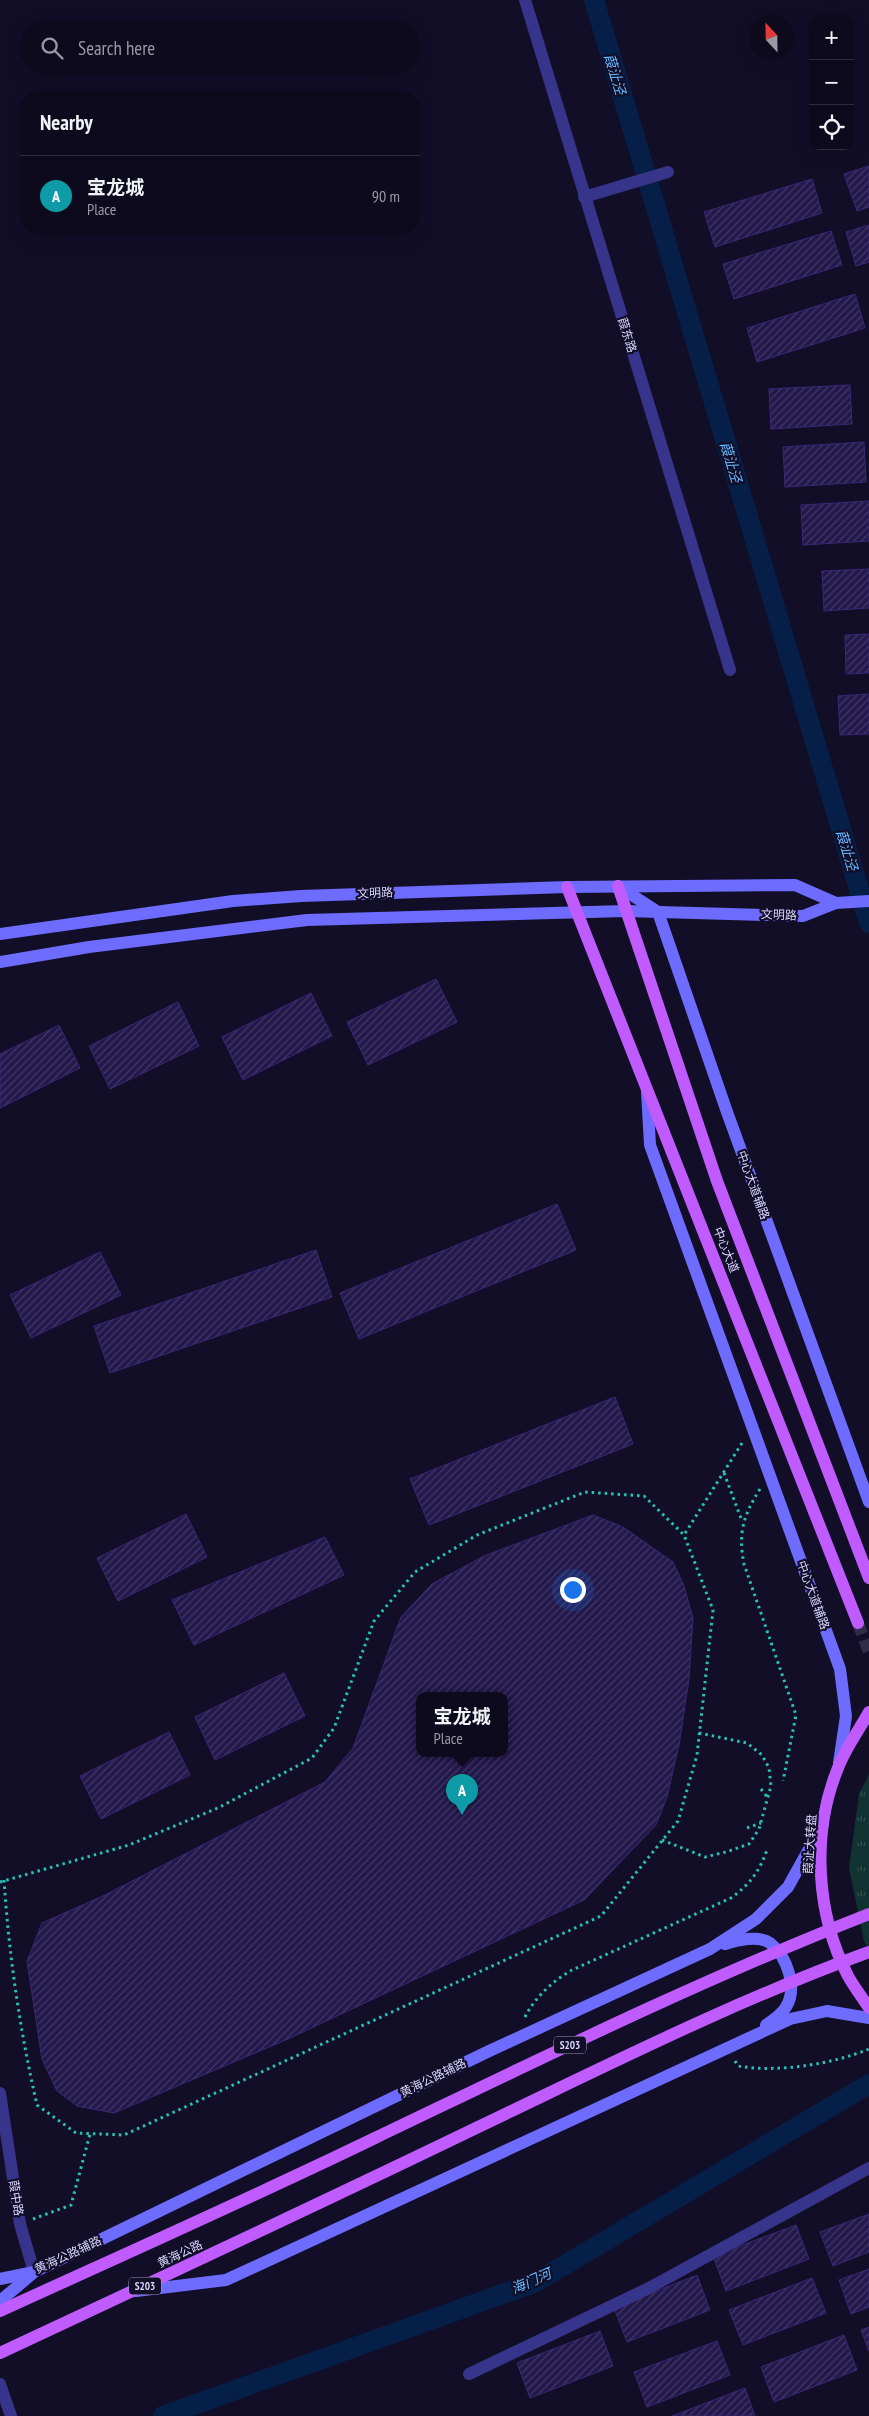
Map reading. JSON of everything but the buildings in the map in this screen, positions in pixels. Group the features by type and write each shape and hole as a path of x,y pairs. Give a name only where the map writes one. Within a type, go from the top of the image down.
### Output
{"main road":[{"name":"文明路","path":"0,934 233,901 301,896 567,886 795,885 836,903"},
{"name":"中心大道","path":"567,886 576,914 646,1085 858,1623"},
{"name":"中心大道","path":"618,886 717,1181 869,1578"},
{"path":"618,886 658,912"},
{"path":"836,903 869,901"},
{"name":"文明路","path":"0,962 90,947 307,920 576,914 625,911 803,916 836,903"},
{"name":"中心大道辅路","path":"658,912 727,1112 869,1502"},
{"name":"中心大道辅路","path":"646,1085 650,1145 706,1306 840,1669 846,1716 838,1768"},
{"name":"葭沚大转盘","path":"869,1712 838,1768 823,1824 821,1876 830,1927 848,1975 869,2008"},
{"name":"黄海公路辅路","path":"0,2278 34,2272 514,2040 710,1949 756,1919 788,1887 823,1824"},
{"name":"黄海公路","path":"0,2311 276,2186 633,2015 799,1941 869,1914"},
{"path":"710,1949 736,1940 770,1942 788,1966 790,1992 786,2007 770,2023 747,2038"},
{"name":"黄海公路","path":"0,2354 291,2218 614,2062 813,1972 869,1952"},
{"path":"134,2291 226,2280 790,2019 827,2011 869,2018"},
{"path":"0,2301 34,2272"}],"street":[{"name":"葭东路","path":"525,0 584,198 730,670"},
{"path":"584,198 668,172"},
{"name":"葭中路","path":"0,2093 20,2224 34,2272"},
{"path":"469,2374 649,2288 869,2168"},
{"path":"0,2384 11,2416"}],"path":[{"path":"684,1535 752,1427"},
{"path":"724,1473 743,1523"},
{"path":"769,1474 745,1512 740,1547 744,1564 796,1715 783,1781"},
{"path":"585,1492 644,1496 684,1535 713,1610 697,1755 678,1821 601,1916 124,2135 76,2133 37,2105 26,2060 2,1881 129,1844 218,1808 312,1758 334,1728 374,1621 415,1572 477,1535 585,1492"},
{"path":"662,1840 705,1857 749,1844 755,1837 760,1823 771,1786 769,1768 762,1755 747,1743 699,1734"},
{"path":"761,1789 768,1798"},
{"path":"747,1828 760,1823"},
{"path":"514,2040 529,2008 557,1978 731,1898 747,1887 760,1871 767,1850"},
{"path":"726,2048 738,2066 759,2070 823,2062 869,2049"},
{"path":"20,2224 71,2205 90,2134"}],"green space":[{"path":"869,1774 869,1949 864,1941 849,1868 859,1794"}],"waterway":[{"name":"葭沚泾","path":"594,0 869,923"},
{"name":"海门河","path":"163,2416 536,2282 869,2084"}],"tunnel":[{"path":"858,1623 869,1652"}],"place":[{"name":"宝龙城","path":"462,1815"}]}
